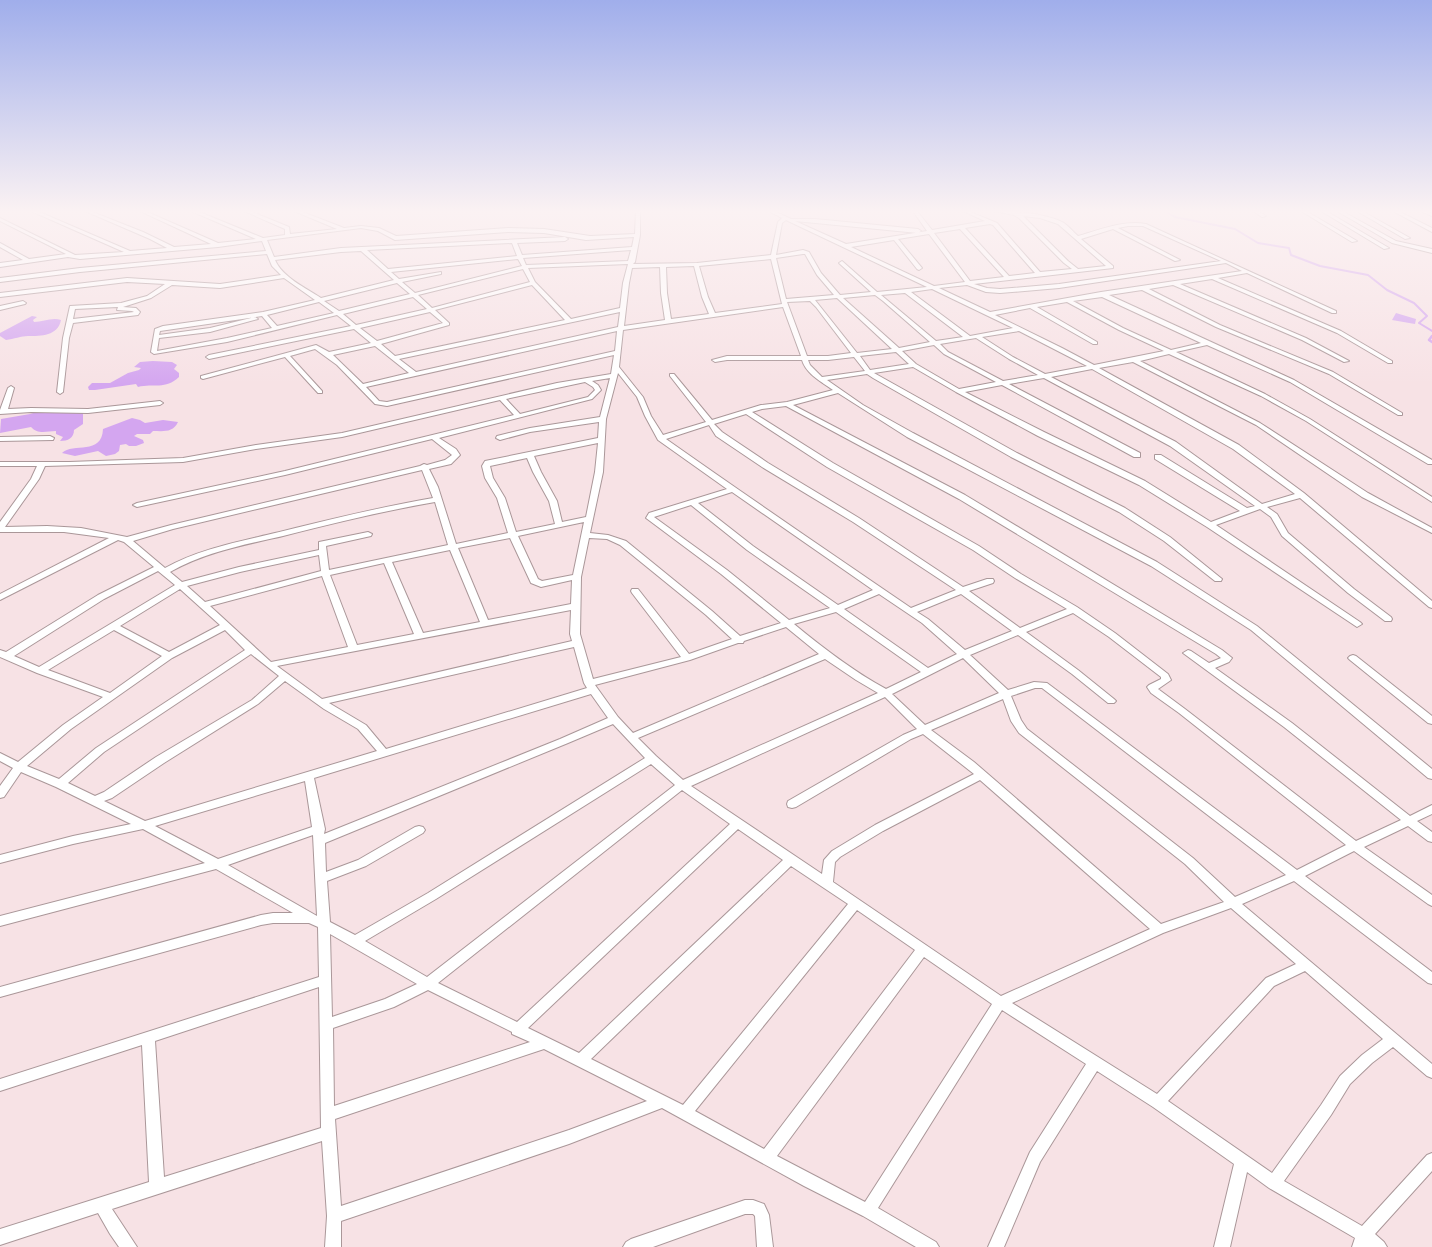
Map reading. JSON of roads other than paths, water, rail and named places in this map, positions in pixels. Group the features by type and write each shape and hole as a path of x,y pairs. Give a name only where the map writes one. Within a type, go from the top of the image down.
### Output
{"street":[{"path":"0,280 88,269"},
{"path":"278,269 285,276 338,313 374,344 414,374"},
{"path":"328,354 374,344 446,325 447,322 430,310 414,294 384,269"},
{"path":"387,272 410,269"},
{"path":"439,273 398,281 264,315 163,328 158,330 154,352 156,353 227,340 516,269"},
{"path":"526,269 533,283 569,320"},
{"path":"630,269 626,283 622,328 615,371 603,418 598,472 577,577 574,606 575,634 591,687 614,719 652,759 682,784 855,904 924,949 1000,1002 1094,1063 1158,1102 1242,1162 1362,1241 1379,1247"},
{"path":"663,269 664,293 668,322"},
{"path":"697,269 705,297 713,316"},
{"path":"776,269 784,303 807,366 821,379 838,391 910,434 1154,564 1254,628 1432,775"},
{"path":"816,269 839,297 914,365 958,391 1082,455 1142,483 1210,525 1357,624"},
{"path":"848,269 867,287 936,343 946,353 1096,431 1138,455"},
{"path":"894,269 1019,329 1094,368 1236,447 1301,495 1432,605"},
{"path":"958,269 969,284 986,290 1000,291 1086,282 1175,269"},
{"path":"1000,269 1008,278"},
{"path":"1035,269 1039,274"},
{"path":"362,386 622,328 713,316 784,303 969,284 1086,269"},
{"path":"1241,269 1334,312"},
{"path":"989,314 1101,294 1247,272"},
{"path":"0,295 127,280 220,286 285,276"},
{"path":"1211,278 1339,332 1390,362"},
{"path":"60,392 66,338 69,323 71,322 72,307 123,304 149,298 171,283"},
{"path":"209,357 430,310 533,283"},
{"path":"1175,284 1236,312 1304,339 1346,361"},
{"path":"1142,288 1218,326 1331,373 1400,414"},
{"path":"906,291 969,338"},
{"path":"1101,294 1292,381 1431,462"},
{"path":"812,300 868,372 1014,455 1122,510 1167,539 1218,579"},
{"path":"1067,300 1122,329 1262,395 1308,420 1432,500"},
{"path":"0,308 23,303"},
{"path":"71,322 137,313 134,309 119,310 123,304"},
{"path":"1030,306 1095,343"},
{"path":"394,358 624,309"},
{"path":"264,315 275,328"},
{"path":"715,360 727,358 805,359 854,355 896,350 1019,329"},
{"path":"978,337 1011,358 1173,444 1277,518 1285,534 1351,592 1388,619"},
{"path":"958,391 1094,368 1208,343"},
{"path":"203,377 316,347 328,354 362,386 377,403 388,404 618,352"},
{"path":"286,355 320,392"},
{"path":"1134,360 1258,424 1365,495 1432,531"},
{"path":"821,379 914,365"},
{"path":"0,464 183,460 256,447 342,435 585,380 615,371"},
{"path":"615,371 640,397 648,416 661,438 732,490 925,621 964,654 1006,694 1016,721 1023,731 1189,861 1234,904 1432,1072"},
{"path":"672,375 719,434 765,465 856,520 963,591 1075,672 1111,701"},
{"path":"137,505 435,438 590,398 598,390 596,386 585,380"},
{"path":"11,388 2,412 31,410 88,411 160,403"},
{"path":"661,438 761,407 788,404 838,391"},
{"path":"501,398 519,416"},
{"path":"788,404 962,497 1219,652 1226,658 1226,660 1208,667"},
{"path":"746,411 830,465 976,548 1074,609 1112,635 1163,674 1166,680 1152,687 1154,691 1182,711 1355,846 1432,900"},
{"path":"500,438 530,430 603,418"},
{"path":"0,439 50,438"},
{"path":"126,540 171,527 424,466 448,462 456,455 453,451 435,438"},
{"path":"577,577 541,584 534,581 513,535 501,498 489,478 486,466 488,464 601,440"},
{"path":"530,455 537,472 553,501 559,525"},
{"path":"1158,457 1246,511"},
{"path":"0,529 35,479 42,464"},
{"path":"424,466 434,487 453,547 485,623"},
{"path":"732,490 652,515 650,518 712,563 826,655 859,678 886,693 924,730 981,775 1159,930"},
{"path":"1210,525 1261,506 1301,495"},
{"path":"4,654 127,582 185,560 218,549 378,510 438,499"},
{"path":"693,503 750,548 927,672"},
{"path":"203,605 325,573 589,519"},
{"path":"0,529 67,530 117,537 126,540 181,585 251,650 321,702 362,727 384,753"},
{"path":"353,648 325,573 322,544 324,542 368,534"},
{"path":"586,535 608,537 623,543 740,640"},
{"path":"0,597 117,537"},
{"path":"40,670 181,585 239,570 323,552"},
{"path":"388,560 419,635"},
{"path":"911,611 938,598 990,581"},
{"path":"0,858 73,840 144,825 309,776 687,658 788,623 837,609 881,590"},
{"path":"635,591 687,658"},
{"path":"270,665 574,606"},
{"path":"326,1025 388,1003 428,984 682,784 886,693 964,654 1074,609"},
{"path":"114,626 169,656"},
{"path":"0,794 19,767 67,727 169,656 225,626"},
{"path":"321,702 578,643"},
{"path":"60,784 100,750 251,650"},
{"path":"1188,653 1288,725 1432,838"},
{"path":"4,654 40,670 110,696"},
{"path":"632,737 826,655"},
{"path":"1353,658 1432,721"},
{"path":"94,801 108,795 160,760 254,702 285,676"},
{"path":"792,804 907,737 1006,694 1034,685 1048,687 1142,760 1297,875 1432,979"},
{"path":"0,921 217,864 319,835 460,782 564,741 614,719"},
{"path":"0,757 19,767 60,784 144,825 217,864 310,918 355,941 428,984 685,1113 766,1158 868,1211 931,1247"},
{"path":"355,941 432,896 652,759"},
{"path":"827,884 830,860 836,854 879,828 981,775"},
{"path":"309,776 315,800 319,835 320,879 324,925 328,1132 334,1216 333,1247"},
{"path":"868,1211 1000,1002 1159,930 1234,904 1432,809"},
{"path":"517,1030 738,823"},
{"path":"320,879 362,864 419,830"},
{"path":"581,1060 791,859"},
{"path":"685,1113 855,904"},
{"path":"0,992 261,920 279,918 310,918"},
{"path":"766,1158 924,949"},
{"path":"1158,1102 1270,982 1306,965"},
{"path":"0,1085 325,980"},
{"path":"148,1037 157,1186"},
{"path":"1274,1183 1326,1110 1345,1080 1367,1059 1393,1039"},
{"path":"328,1115 544,1043"},
{"path":"996,1247 1035,1157 1094,1063"},
{"path":"334,1216 569,1137 661,1102"},
{"path":"0,1236 328,1132"},
{"path":"1362,1241 1432,1160"},
{"path":"1222,1247 1242,1162"},
{"path":"101,1204 115,1229 129,1247"},
{"path":"631,1247 745,1207 759,1209 762,1215 765,1247"}],"waterway":[{"path":"1337,269 1368,275 1387,290 1414,303 1427,316 1419,323 1432,331"},
{"path":"1432,336 1429,340 1432,342"}]}
